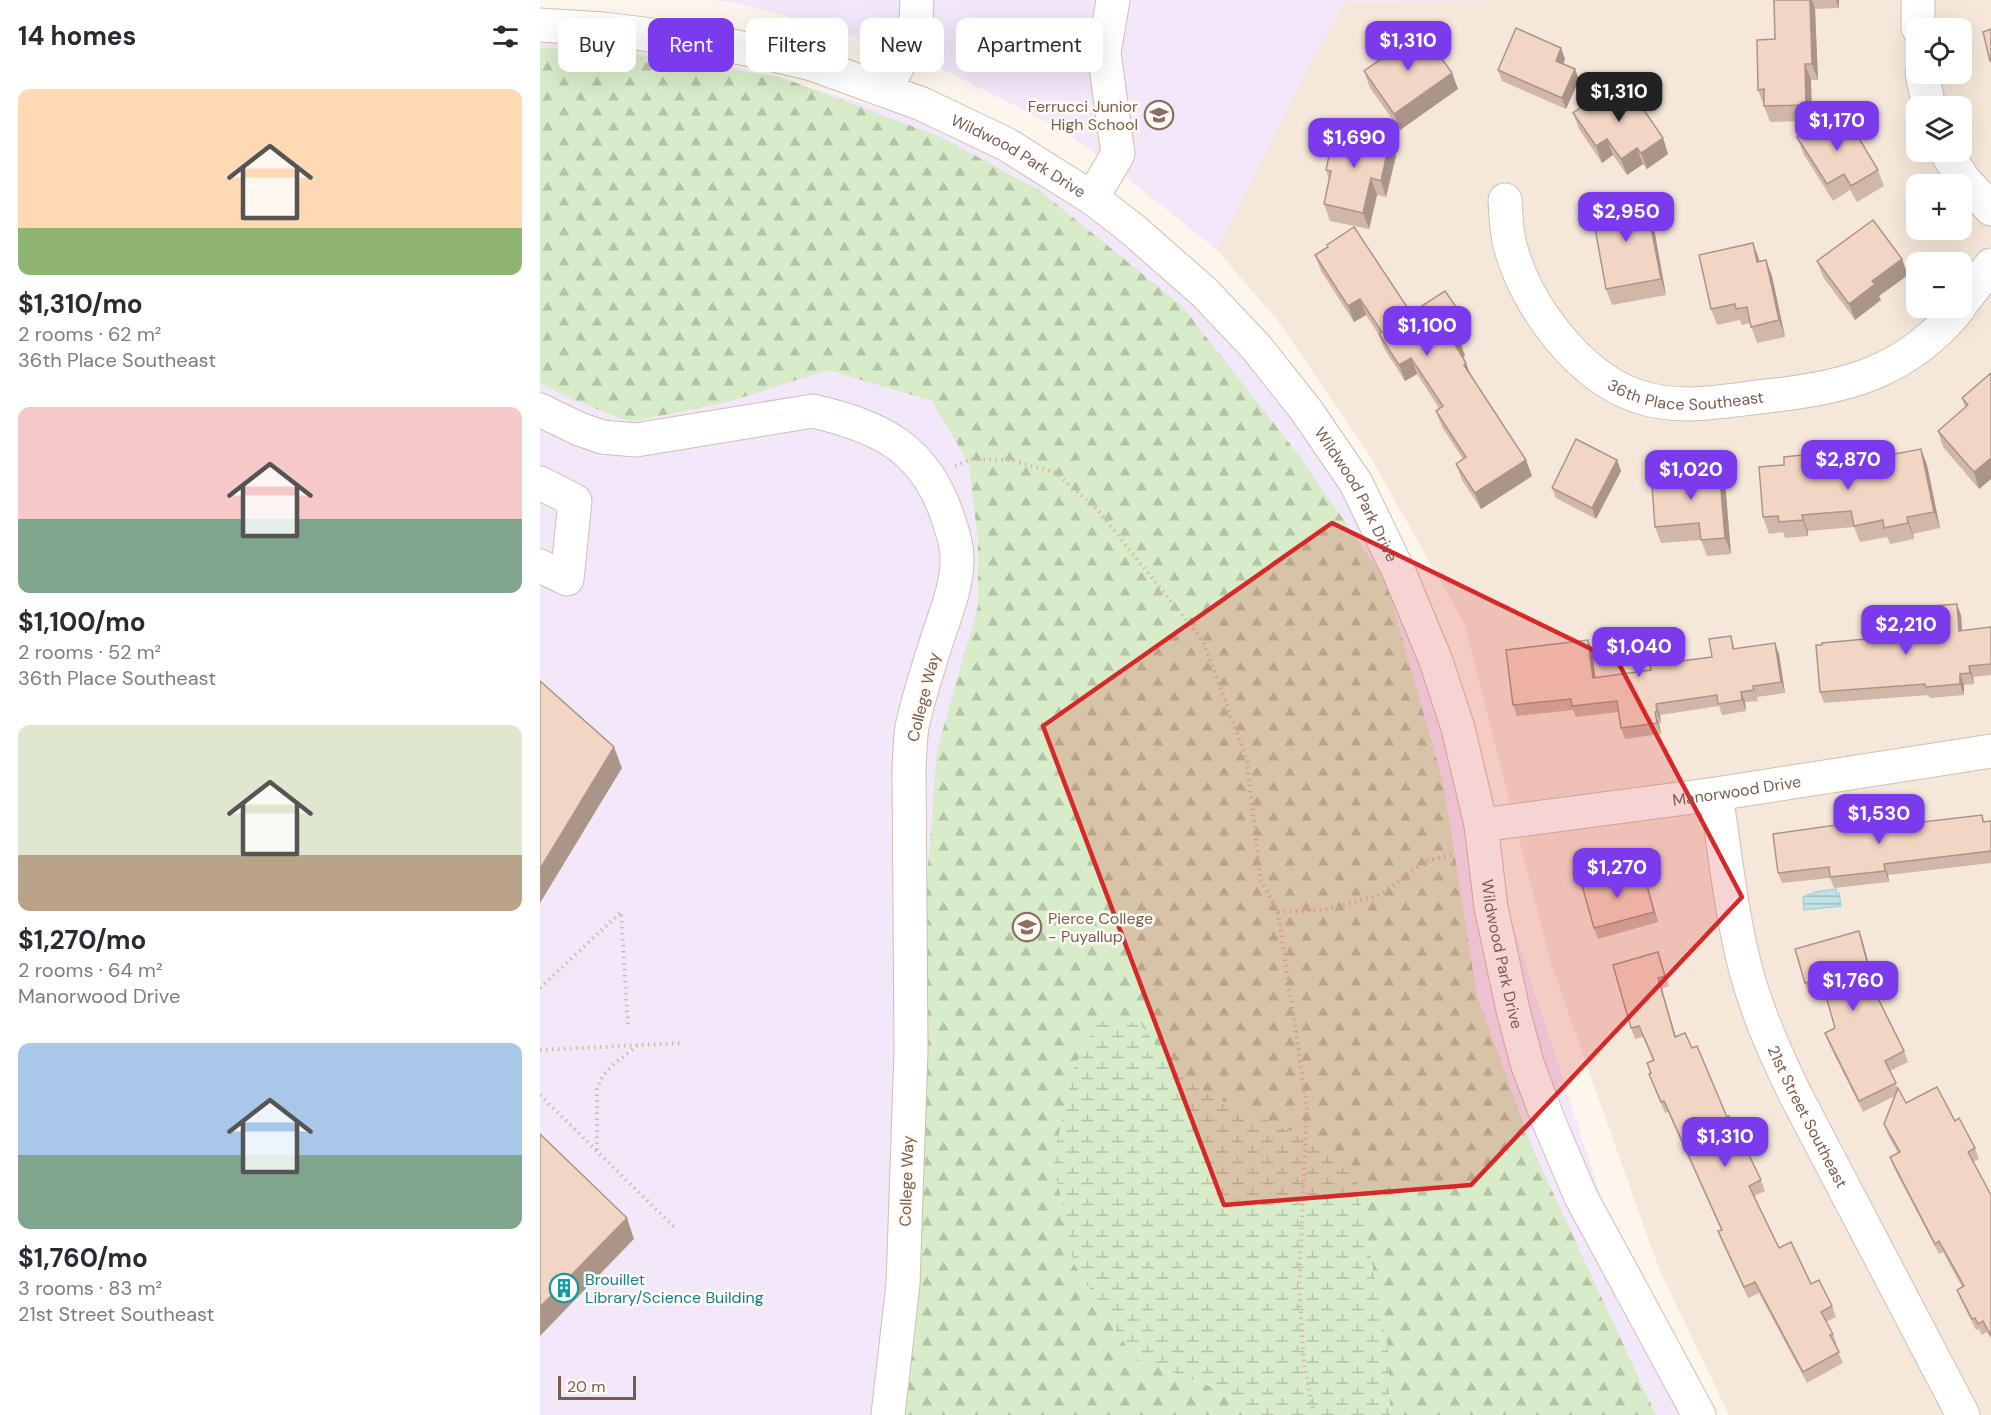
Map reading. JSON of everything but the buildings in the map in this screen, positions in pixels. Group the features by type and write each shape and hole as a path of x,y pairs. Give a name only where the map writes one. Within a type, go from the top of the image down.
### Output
{"street":[{"path":"885,89 898,66 916,19 917,0"},
{"path":"1092,198 1118,154 1104,53 1113,0"},
{"path":"1918,0 1918,18"},
{"name":"Wildwood Park Drive","path":"540,25 603,29 748,49 812,64 922,104 1006,144 1092,198 1131,228 1204,292 1256,347 1306,410 1356,483 1399,572 1436,661 1458,728 1482,836 1491,907 1527,1063 1581,1197 1699,1415"},
{"path":"1952,162 1964,180 1991,209"},
{"name":"36th Place Southeast","path":"1505,200 1507,230 1516,265 1528,291 1549,324 1592,372 1617,388 1638,397 1684,405 1800,393 1835,387 1886,367 1914,351 1950,318"},
{"path":"1972,290 1991,265"},
{"name":"College Way","path":"540,410 579,429 602,437 636,440 813,411 852,422 884,435 905,449 930,477 945,509 954,536 957,562 954,584 922,688 912,729 908,799 911,1037 903,1284 888,1415"},
{"path":"540,483 575,501 567,579 540,566"},
{"name":"Manorwood Drive","path":"1482,836 1716,794 1991,751"},
{"name":"21st Street Southeast","path":"1716,794 1737,930 1760,1015 1796,1096 1963,1415"}],"path":[{"path":"930,477 971,459 1011,460 1056,473 1104,516 1203,641 1247,760 1260,878 1278,912 1307,1107 1299,1286 1304,1364 1313,1409"},
{"path":"1278,912 1323,910 1380,895 1426,861 1482,836"},
{"path":"540,988 621,912 628,1027"},
{"path":"540,1050 681,1043"},
{"path":"597,1151 597,1089 600,1080 605,1072 638,1045"},
{"path":"540,1095 674,1227"}],"highlighted area":[{"path":"1332,523 1618,662 1742,897 1471,1185 1224,1205 1043,726"}],"shaded area":[{"name":"Ferrucci Junior High School","path":"710,0 1513,0 1344,2 1298,87 1217,250 1103,159 1057,127 944,70 944,18 860,18 860,38 848,34 848,18 793,18 732,2"},
{"path":"1991,0 1991,1415 1729,1415 1659,1269 1551,964 1464,623 1367,451 1278,321 1217,250 1298,87 1344,2"},
{"name":"Pierce College - Puyallup","path":"540,27 558,28 558,72 636,72 636,38 648,42 648,72 734,72 734,66 746,70 746,72 754,72 1006,144 1204,292 1399,572 1628,1281 1683,1415 540,1415"}],"green space":[{"path":"540,48 558,48 558,72 636,72 636,54 648,56 648,72 734,72 734,70 780,77 941,137 1039,190 1182,306 1300,457 1386,581 1443,782 1477,996 1534,1152 1656,1415 1390,1415 1388,1351 1356,1177 1305,1137 1209,1095 1170,1066 1140,1023 1134,1358 1223,1391 1244,1415 904,1415 915,1336 916,1198 927,879 937,750 978,606 978,542 969,464 932,401 828,370 728,402 630,422 574,400 540,383"},
{"path":"1097,1021 1140,1023 1170,1066 1209,1095 1305,1137 1356,1177 1388,1351 1390,1415 1244,1415 1223,1391 1134,1358 1074,1264 1053,1160 1073,1070"}],"water":[{"path":"1836,889 1841,906 1804,910 1803,897"}],"place":[{"name":"Ferrucci Junior High School","path":"1159,115"},
{"name":"Pierce College - Puyallup","path":"1027,927"},
{"name":"Brouillet Library/Science Building","path":"564,1288"}]}
